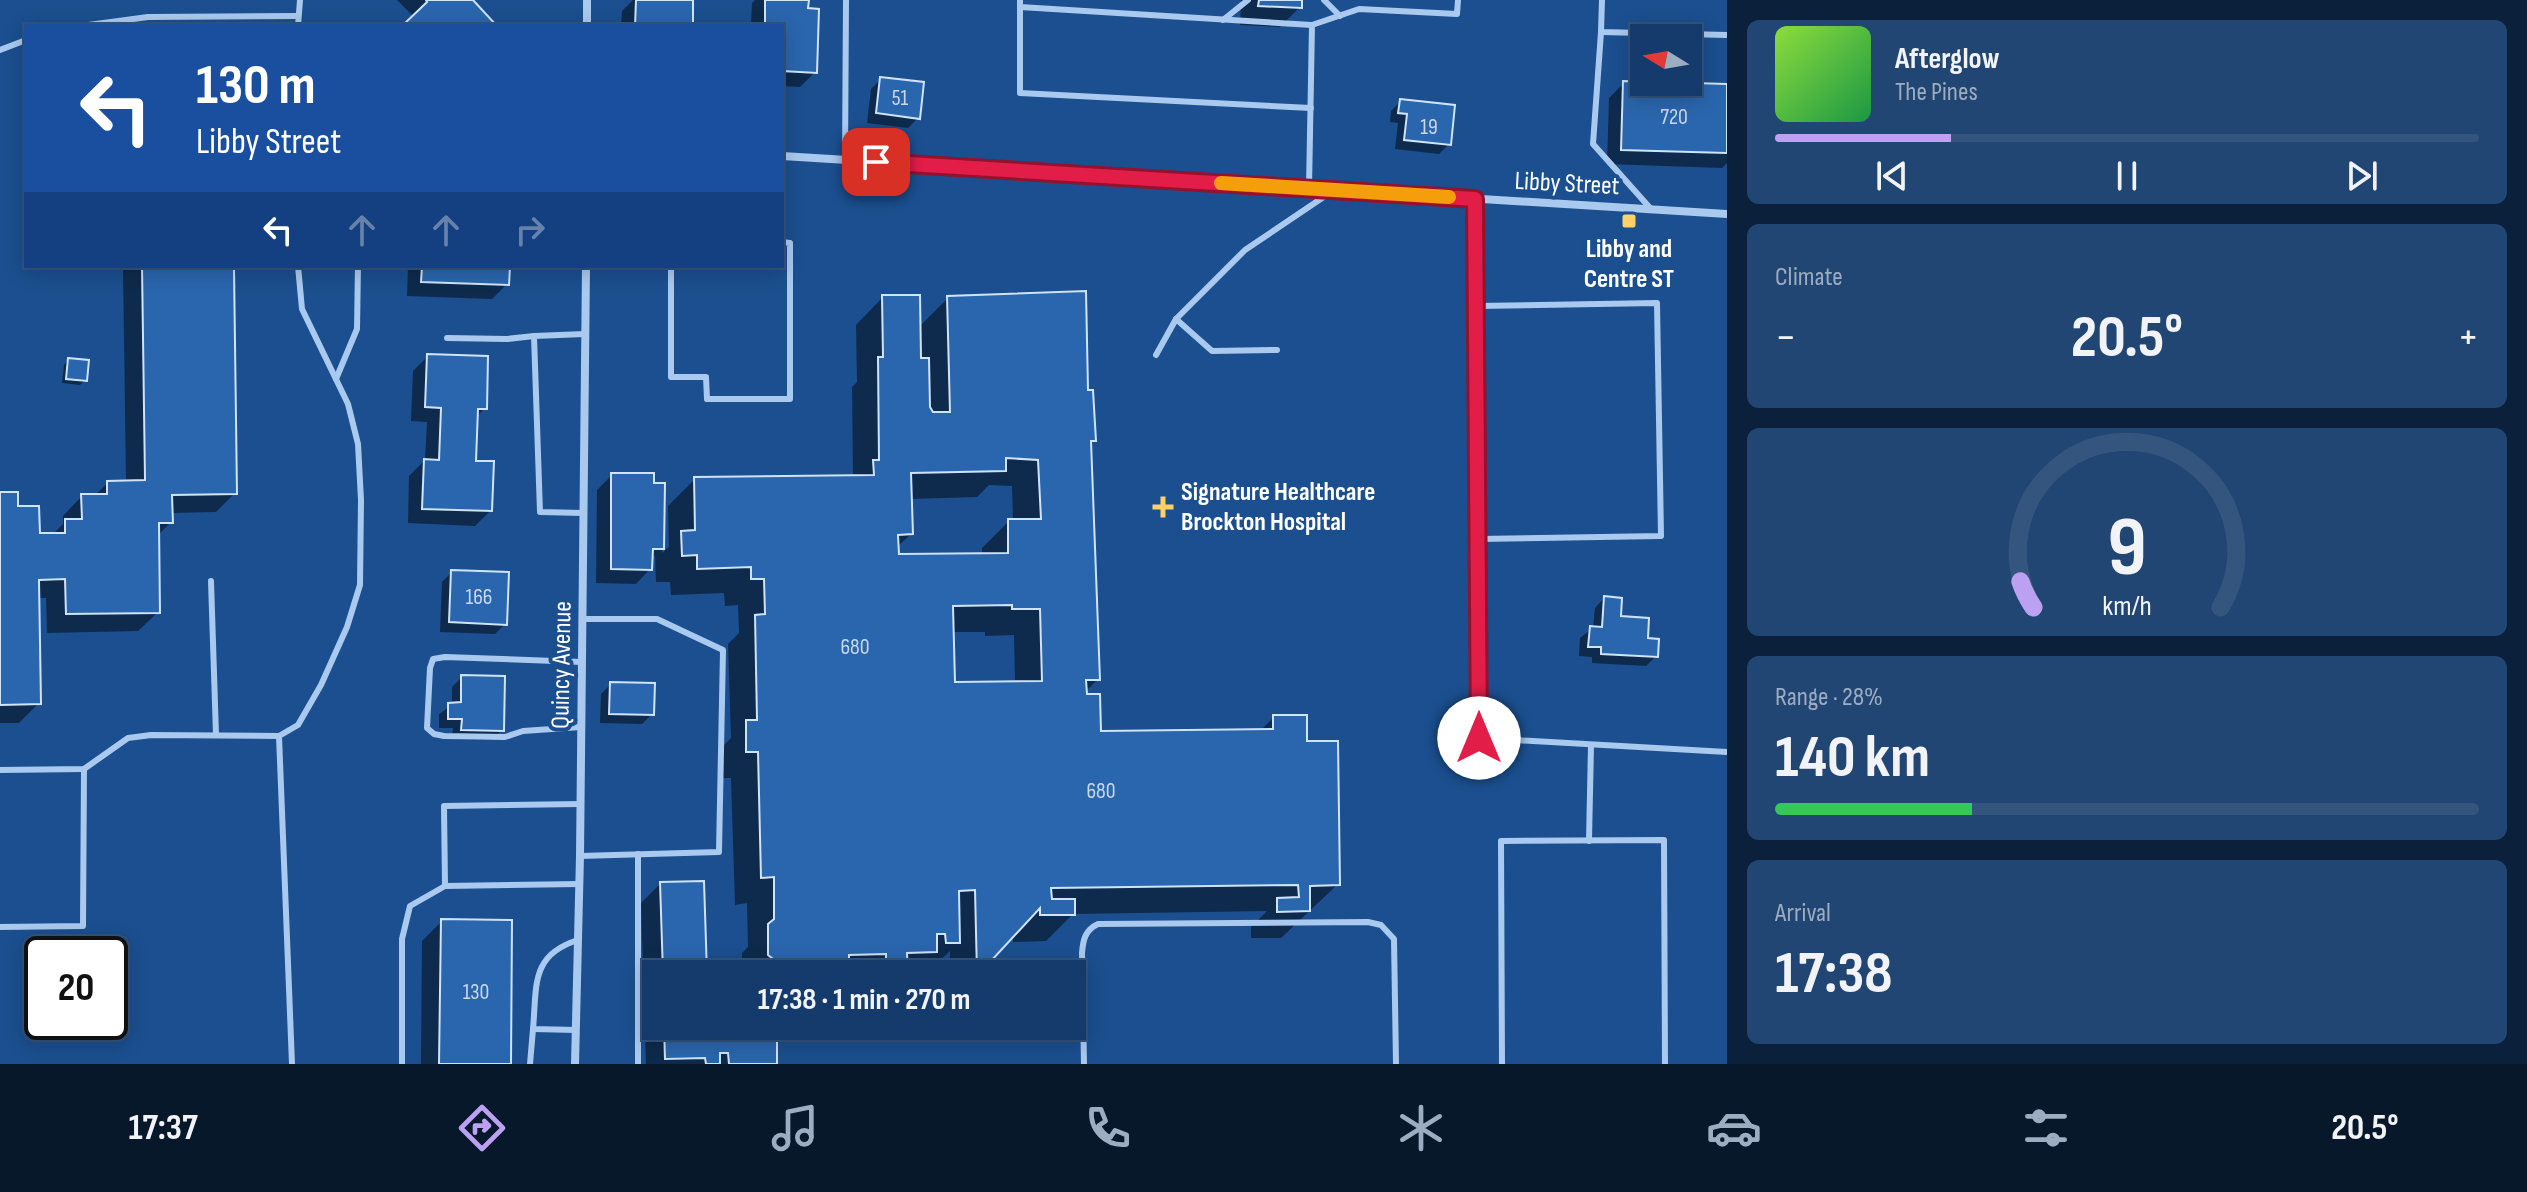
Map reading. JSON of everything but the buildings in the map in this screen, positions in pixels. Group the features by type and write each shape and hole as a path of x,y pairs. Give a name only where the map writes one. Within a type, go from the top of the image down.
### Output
{"street":[{"path":"587,0 587,24"},
{"name":"Libby Street","path":"784,156 1727,214"},
{"name":"Quincy Avenue","path":"575,1064 580,884 586,268"}],"lane":[{"path":"298,24 300,0"},
{"path":"845,160 846,0"},
{"path":"1222,20 1248,0"},
{"path":"1324,0 1340,16"},
{"path":"1382,10 1383,0"},
{"path":"1311,108 1020,93 1020,3 1312,25 1359,9 1457,14 1458,0"},
{"path":"1602,0 1593,144 1651,209"},
{"path":"126,23 189,17 298,16"},
{"path":"189,17 189,24"},
{"path":"1309,188 1312,25"},
{"path":"1601,32 1727,35"},
{"path":"0,50 24,41"},
{"path":"1156,355 1176,319 1245,250 1334,190"},
{"path":"1475,199 1479,738 1727,752"},
{"path":"671,268 671,377 706,377 707,399 790,399 790,243 784,242"},
{"path":"0,770 84,769 128,738 151,735 279,736 298,725 321,685 347,627 360,585 361,500 358,444 348,404 302,309 298,268"},
{"path":"336,379 357,329 358,268"},
{"path":"1476,306 1657,303 1661,536 1478,539"},
{"path":"1176,319 1212,351 1277,350"},
{"path":"447,338 507,339 585,334"},
{"path":"534,336 540,512 583,513"},
{"path":"211,581 216,735"},
{"path":"580,856 719,852 723,650 657,619 582,619"},
{"path":"581,727 523,731 505,737 444,736 434,734 427,728 433,659 582,662"},
{"path":"279,736 292,1064"},
{"path":"1589,841 1591,745"},
{"path":"0,927 83,926 84,769"},
{"path":"445,886 444,806 581,804"},
{"path":"1502,1064 1501,841 1664,840 1665,1064"},
{"path":"638,854 638,1064"},
{"path":"402,1064 402,939 410,906 445,886 580,884"},
{"path":"1084,1064 1083,940 1088,931 1098,924 1368,922 1381,925 1394,939 1396,1064"},
{"path":"530,1064 538,976 548,955 557,946 578,940"},
{"path":"533,1029 576,1030"}],"slow traffic":[{"path":"1221,183 1449,197"}],"place":[{"name":"Libby and Centre ST","path":"1629,221"},
{"name":"Signature Healthcare Brockton Hospital","path":"1163,507"}],"route":[{"path":"876,162 1475,199 1479,738"}]}
